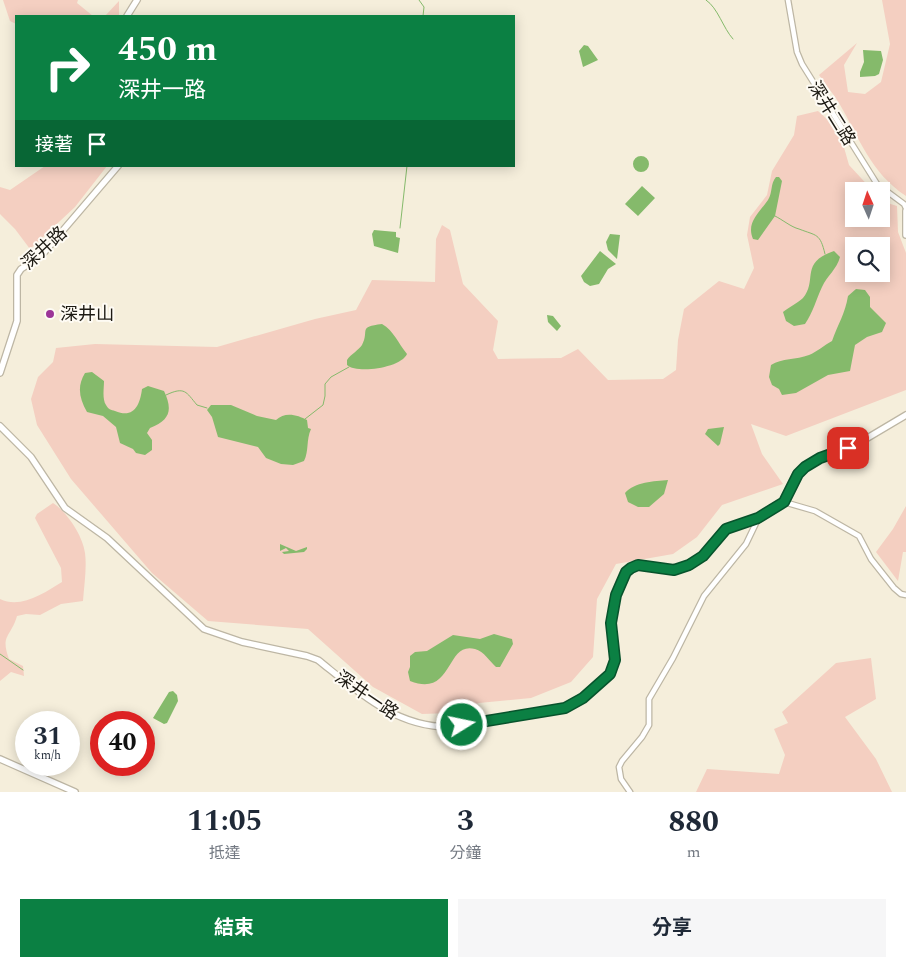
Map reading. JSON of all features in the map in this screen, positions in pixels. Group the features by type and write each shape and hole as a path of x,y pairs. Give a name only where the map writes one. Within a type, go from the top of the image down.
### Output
{"street":[{"path":"128,15 137,0"},
{"name":"深井二路","path":"788,0 797,52 802,64 877,184 904,204 906,210"},
{"name":"深井路","path":"0,373 17,321 17,275 21,269 41,256 117,167"},
{"path":"906,210 906,235"},
{"path":"906,415 859,443 820,458 805,467 798,474 784,502 815,511 859,536 871,559 894,588 901,594 906,595"},
{"name":"深井一路","path":"0,426 31,456 65,508 107,538 204,629 242,642 318,660 376,705 403,719 434,727 449,727 565,708 583,698 610,674 615,660 611,623 616,595 626,572 638,565 674,570 689,565 703,556 726,529 758,518 784,502"},
{"path":"630,792 621,779 620,768 622,761 642,737 649,725 649,699 704,596 746,544 758,518"},
{"path":"0,759 75,792"}],"shaded area":[{"path":"3,0 78,0 77,3 92,15 15,15 15,24 10,21"},
{"path":"882,0 906,0 906,196 894,187 875,166 839,103 819,75 857,43 844,65 848,92 865,94 881,82 890,44"},
{"path":"119,1 119,15 106,15"},
{"path":"584,45 588,46 598,60 583,67 579,51"},
{"path":"863,50 881,51 883,60 879,74 860,77 864,62"},
{"path":"818,111 839,130 849,165 865,182 845,182 845,228 890,228 890,204 897,206 898,232 906,253 906,390 786,436 751,424 762,454 783,484 722,505 697,537 673,554 616,564 597,599 593,657 571,682 531,698 479,703 451,713 422,714 373,687 308,629 208,621 152,573 71,479 37,425 31,399 38,377 53,362 56,348 95,344 217,347 315,319 356,310 372,280 435,282 436,239 442,225 450,230 463,284 498,321 493,350 498,359 561,358 578,349 608,380 663,379 676,370 678,340 684,309 719,281 744,289 754,268 747,235 750,217 767,195 772,171 794,135 797,116"},
{"path":"638,156 644,156 649,161 647,170 638,172 633,167 633,161"},
{"path":"44,167 106,167 75,207 30,249 15,229 0,214 0,187 10,190"},
{"path":"776,177 779,177 782,181 775,216 758,240 753,239 751,233 752,223 768,200"},
{"path":"642,186 655,198 638,216 625,204"},
{"path":"374,230 396,232 396,237 400,238 398,253 374,246 372,234"},
{"path":"610,234 620,235 617,259 608,250 606,242"},
{"path":"600,251 616,264 608,269 599,284 590,286 584,282 581,276"},
{"path":"834,251 840,257 839,261 824,283 805,324 794,326 786,321 783,312 803,298 816,261"},
{"path":"856,289 865,290 870,297 870,307 886,323 882,332 867,337 855,345 850,371 828,375 796,393 782,395 779,389 772,385 769,377 771,365 780,361 809,355 832,341 848,296"},
{"path":"547,315 553,316 561,326 557,331 548,322"},
{"path":"382,324 393,334 407,354 403,359 388,366 369,369 352,368 347,365 347,360 362,345 367,328"},
{"path":"92,372 104,381 104,397 107,406 111,410 122,413 131,412 135,409 140,400 142,389 148,386 164,391 169,409 168,414 162,422 150,428 147,433 152,440 152,450 145,455 136,453 133,449 120,443 116,427 103,416 87,412 82,402 80,387 85,373"},
{"path":"211,405 231,405 257,416 276,420 287,415 296,415 307,420 308,428 311,429 304,461 293,465 281,464 266,458 258,447 218,437 212,417 207,410"},
{"path":"724,427 718,446 705,434 708,429"},
{"path":"668,480 664,494 649,507 638,507 628,502 625,493 634,486"},
{"path":"53,503 64,512 74,525 84,546 86,565 83,601 61,604 40,615 26,614 17,616 7,636 6,645 9,659 23,666 24,676 11,672 0,681 0,599 8,602 24,601 40,595 62,582 61,568 35,518 37,514"},
{"path":"906,506 906,552 903,552 898,581 876,552 893,529"},
{"path":"280,544 296,551 307,547 307,549 304,552 284,554 282,552 289,551 286,548 280,551"},
{"path":"494,634 512,639 513,644 500,667 496,667 478,650 465,649 458,653 442,676 434,682 424,684 410,681 408,672 410,656 415,652 427,651 453,635 480,639"},
{"path":"871,658 876,699 845,717 876,759 892,792 696,792 707,769 779,774 785,755 774,729 788,723 782,712 836,663"},
{"path":"173,691 177,695 178,701 167,723 164,724 155,719 155,715 169,692"}],"waterway":[{"path":"419,0 424,7 423,15"},
{"path":"706,0 714,8 733,39"},
{"path":"400,228 407,167"},
{"path":"775,216 793,227 817,236 825,254"},
{"path":"305,419 323,405 325,384 331,377 349,367"},
{"path":"166,395 181,391 197,405 207,408"},
{"path":"0,654 23,670"}],"place":[{"name":"深井山","path":"50,314"}],"route":[{"path":"462,725 565,708 583,698 610,674 615,660 611,623 616,595 626,572 638,565 674,570 689,565 703,556 726,529 758,518 784,502 790,494 798,474 805,467 820,458 848,448"}]}
